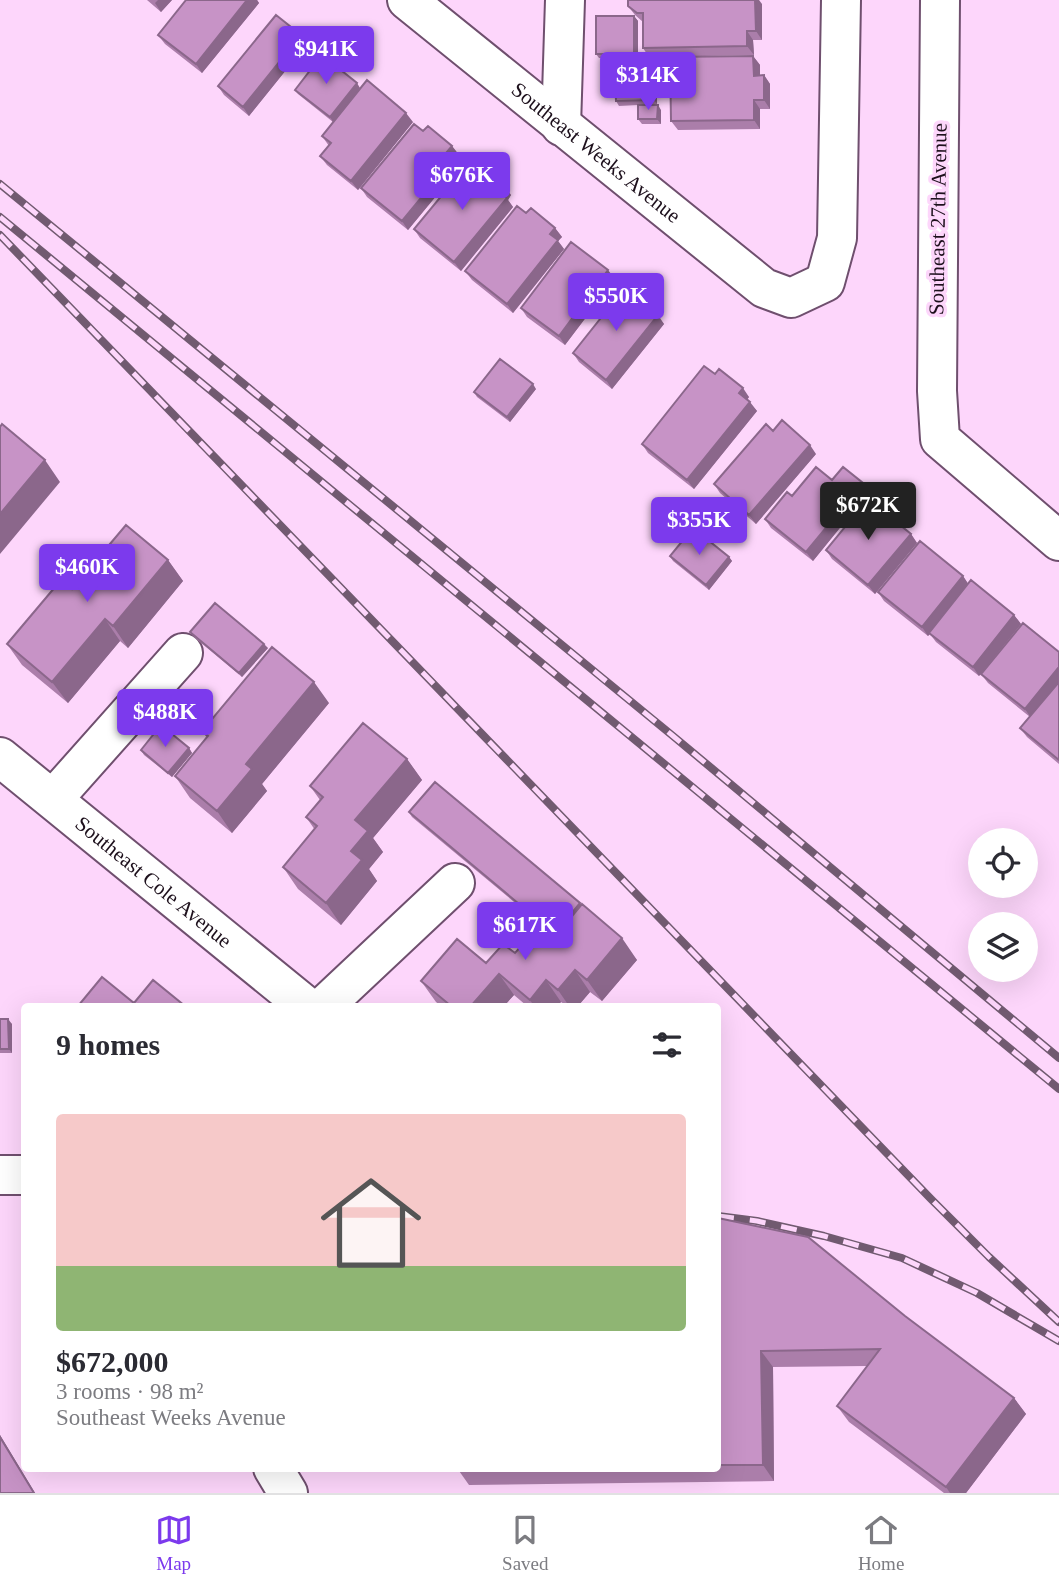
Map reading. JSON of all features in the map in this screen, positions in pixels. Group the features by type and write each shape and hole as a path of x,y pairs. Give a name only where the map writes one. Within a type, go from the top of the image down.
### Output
{"street":[{"name":"Southeast Weeks Avenue","path":"407,0 764,288 791,298 825,282 837,238 841,0"},
{"path":"561,126 565,0"},
{"name":"Southeast 27th Avenue","path":"940,0 937,391 940,439 1059,541"},
{"path":"53,800 183,653"},
{"name":"Southeast Cole Avenue","path":"0,757 302,1003"},
{"path":"327,1003 455,883"},
{"path":"0,1175 21,1175"},
{"path":"275,1472 288,1493"}],"building":[{"path":"186,0 247,0 196,64 158,35"},
{"path":"628,0 755,0 756,31 747,31 747,46 643,48 643,13 637,13 628,6"},
{"path":"276,15 301,35 243,107 218,86"},
{"path":"596,16 634,16 634,54 652,54 654,100 616,101 614,54 596,54"},
{"path":"322,55 357,83 330,117 295,90"},
{"path":"753,56 754,76 764,75 764,100 754,100 754,120 671,121 670,57"},
{"path":"367,80 406,113 351,181 320,156 331,143 322,136"},
{"path":"638,105 658,105 657,119 638,119"},
{"path":"414,124 423,131 428,126 452,146 447,152 454,158 402,221 361,188"},
{"path":"467,165 476,172 481,167 505,186 500,192 507,198 454,262 414,229"},
{"path":"517,206 526,213 531,208 555,228 550,234 558,240 507,304 465,271"},
{"path":"571,242 608,270 559,336 521,308"},
{"path":"633,287 641,293 637,299 658,315 606,380 573,353 624,289 628,292"},
{"path":"500,359 533,384 507,417 474,392"},
{"path":"704,366 715,374 719,369 743,388 739,393 750,402 687,480 642,444"},
{"path":"782,420 810,445 749,515 714,484 766,424 773,431"},
{"path":"2,424 45,460 0,514 0,427"},
{"path":"816,467 832,480 843,467 863,483 806,552 765,519 787,492 792,496"},
{"path":"868,499 911,534 868,585 826,550"},
{"path":"126,525 168,560 113,626 105,619 52,682 7,644 61,580 72,589"},
{"path":"693,528 729,557 706,585 670,556"},
{"path":"920,541 963,576 922,627 878,592"},
{"path":"971,580 1014,615 973,667 929,633"},
{"path":"215,603 264,644 239,673 190,632"},
{"path":"1023,623 1059,652 1059,667 1025,709 981,674"},
{"path":"272,647 314,682 246,764 252,769 217,811 175,776 208,736 202,731"},
{"path":"1059,682 1059,760 1020,728"},
{"path":"363,723 407,759 355,820 368,831 351,851 362,860 326,903 283,867 317,826 306,817 323,797 310,786"},
{"path":"161,725 189,748 168,773 141,750"},
{"path":"435,782 580,903 555,934 409,812"},
{"path":"582,904 622,938 587,980 575,970 558,990 546,980 530,1000 499,974 474,1003 447,1003 421,981 457,939 486,963 503,944 515,953 533,933 548,945"},
{"path":"102,977 134,1003 80,1003"},
{"path":"153,980 181,1003 134,1003"},
{"path":"0,1019 8,1019 9,1049 0,1049"},
{"path":"721,1219 808,1237 905,1316 1014,1398 946,1487 837,1406 880,1349 761,1351 763,1465 721,1465"},
{"path":"0,1437 34,1493 0,1493"}],"railway":[{"path":"0,184 673,736 1059,1058"},
{"path":"0,217 1059,1089"},
{"path":"0,235 931,1199 1059,1322"},
{"path":"721,1216 757,1221 824,1236 902,1258 977,1293 1059,1341"}]}
